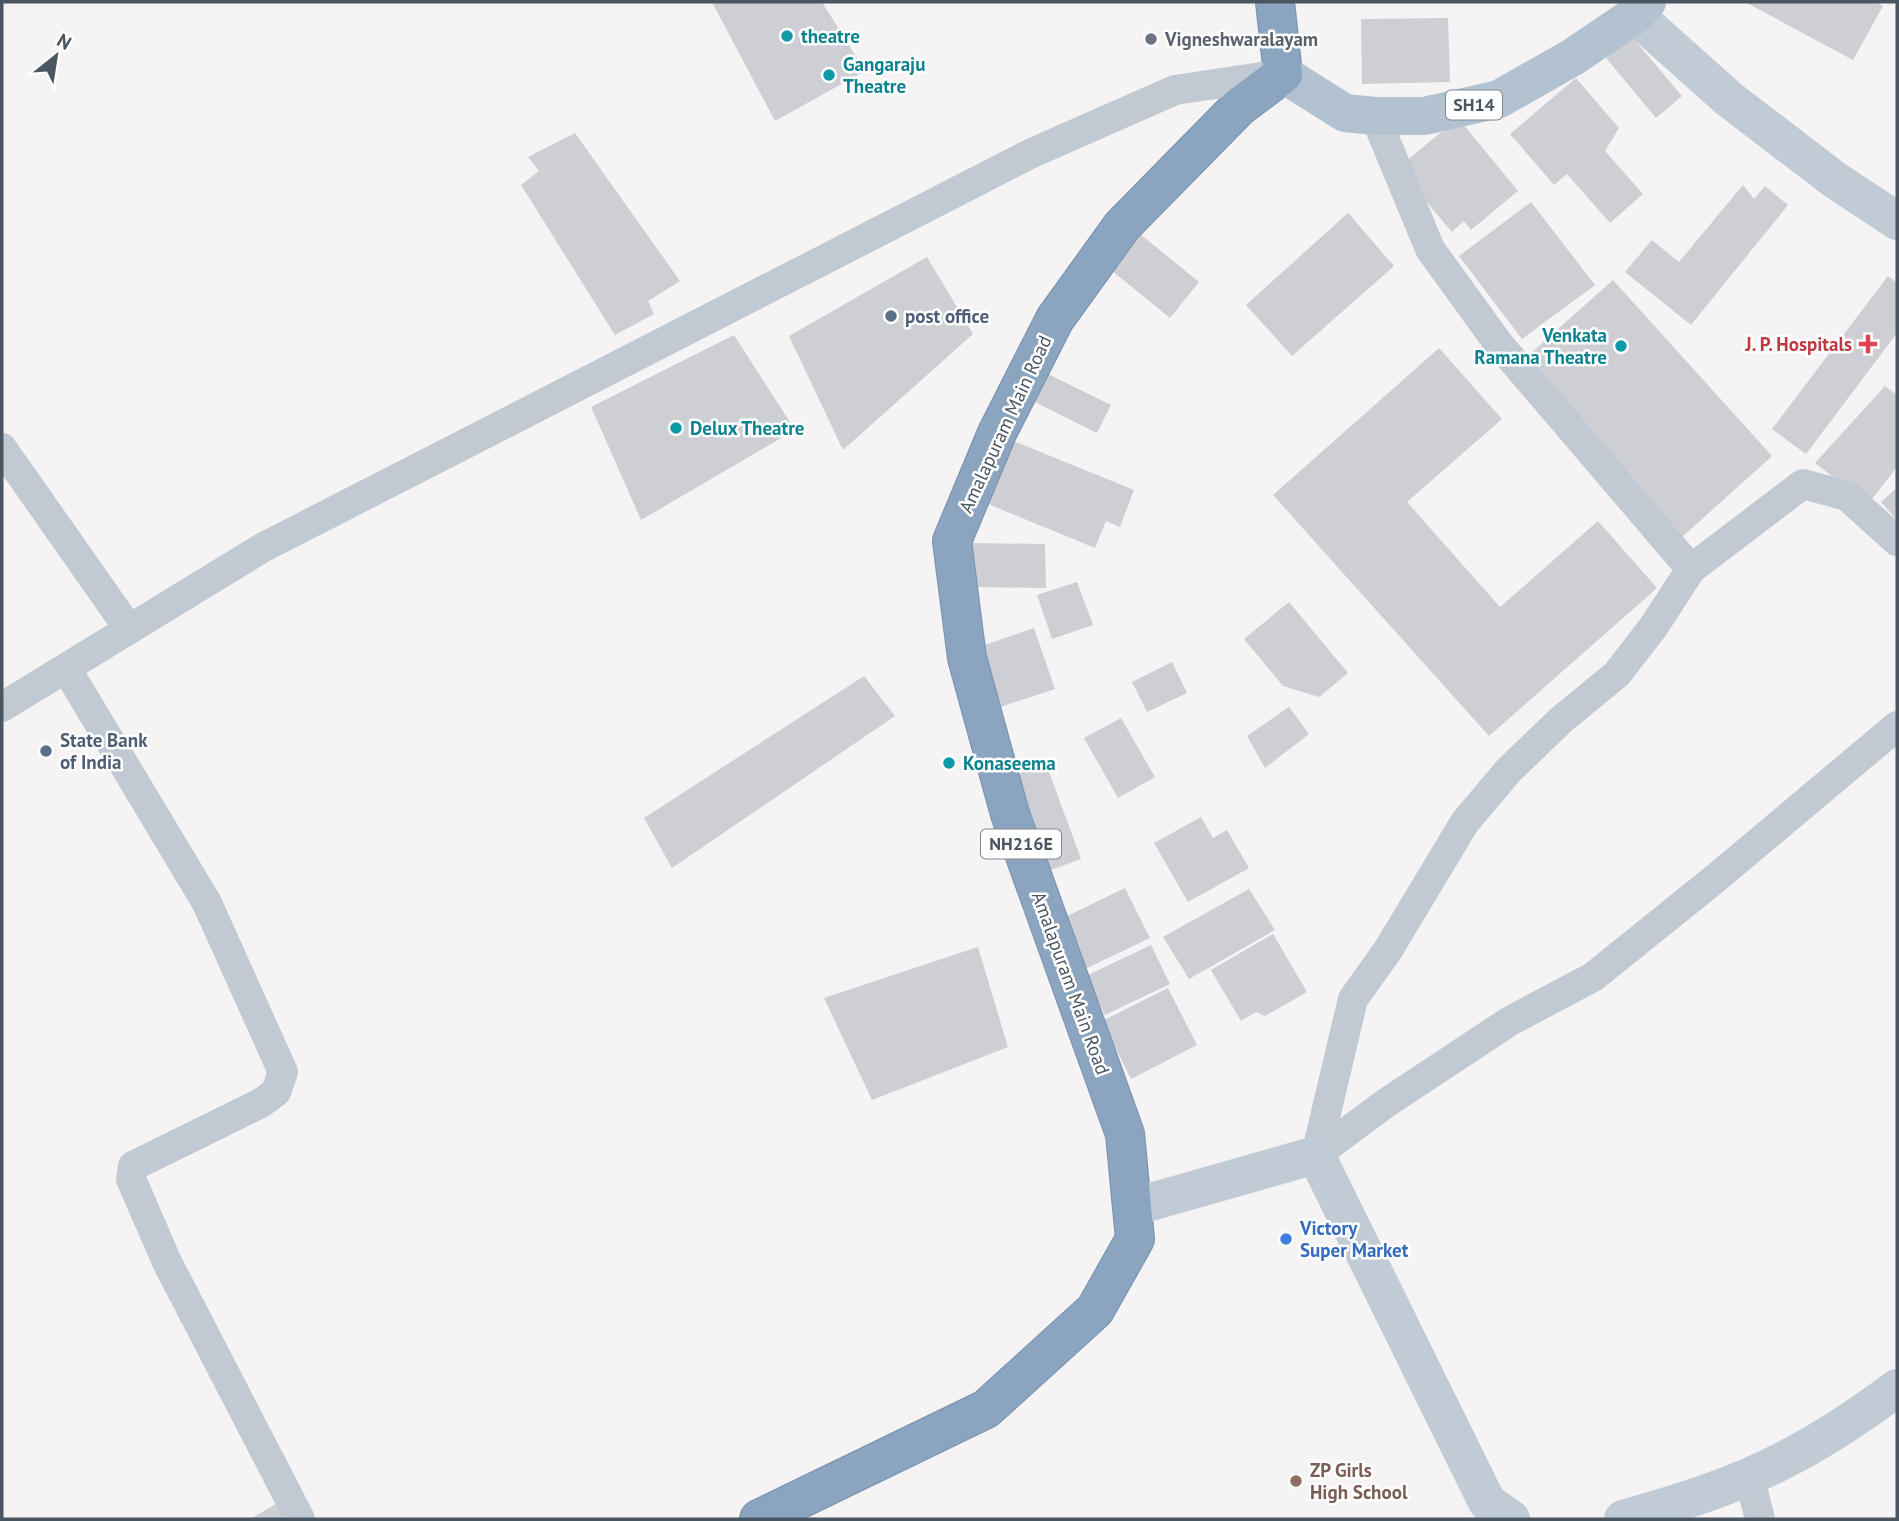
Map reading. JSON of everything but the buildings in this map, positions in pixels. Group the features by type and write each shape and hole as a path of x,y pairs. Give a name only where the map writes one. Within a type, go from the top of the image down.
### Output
{"highway":[{"path":"1275,2 1283,74"},
{"name":"Amalapuram Main Road","path":"759,1519 986,1409 1096,1310 1135,1239 1125,1134 1010,814 967,658 951,541 996,433 1055,319 1122,226 1239,107 1283,74"}],"main road":[{"name":"SH14","path":"1283,74 1345,113 1424,116 1499,99 1573,57 1641,9"}],"street":[{"path":"1641,9 1729,99 1835,180 1897,221"},
{"path":"2,707 262,548 1032,153 1175,90 1283,74"},
{"path":"1375,116 1430,249 1498,343 1690,569"},
{"path":"2,448 130,629"},
{"path":"1511,1519 1487,1502 1316,1155 1353,999 1388,950 1465,822 1508,771 1561,720 1617,674 1654,626 1690,569 1802,484 1847,496 1897,541"},
{"path":"66,668 207,903 283,1072 276,1092 261,1103 133,1166 131,1179 167,1262 300,1519"},
{"path":"1133,1207 1316,1155 1386,1103 1510,1021 1593,977 1897,726"},
{"path":"1623,1519 1702,1495 1784,1461 1867,1410 1897,1388"},
{"path":"1749,1476 1760,1519"}],"place":[{"name":"theatre","path":"787,36"},
{"name":"Vigneshwaralayam","path":"1151,39"},
{"name":"Gangaraju Theatre","path":"829,75"},
{"name":"post office","path":"891,316"},
{"name":"J. P. Hospitals","path":"1868,344"},
{"name":"Venkata Ramana Theatre","path":"1621,346"},
{"name":"Delux Theatre","path":"676,428"},
{"name":"State Bank of India","path":"46,751"},
{"name":"Konaseema","path":"949,763"},
{"name":"Victory Super Market","path":"1286,1239"},
{"name":"ZP Girls High School","path":"1296,1481"}]}
